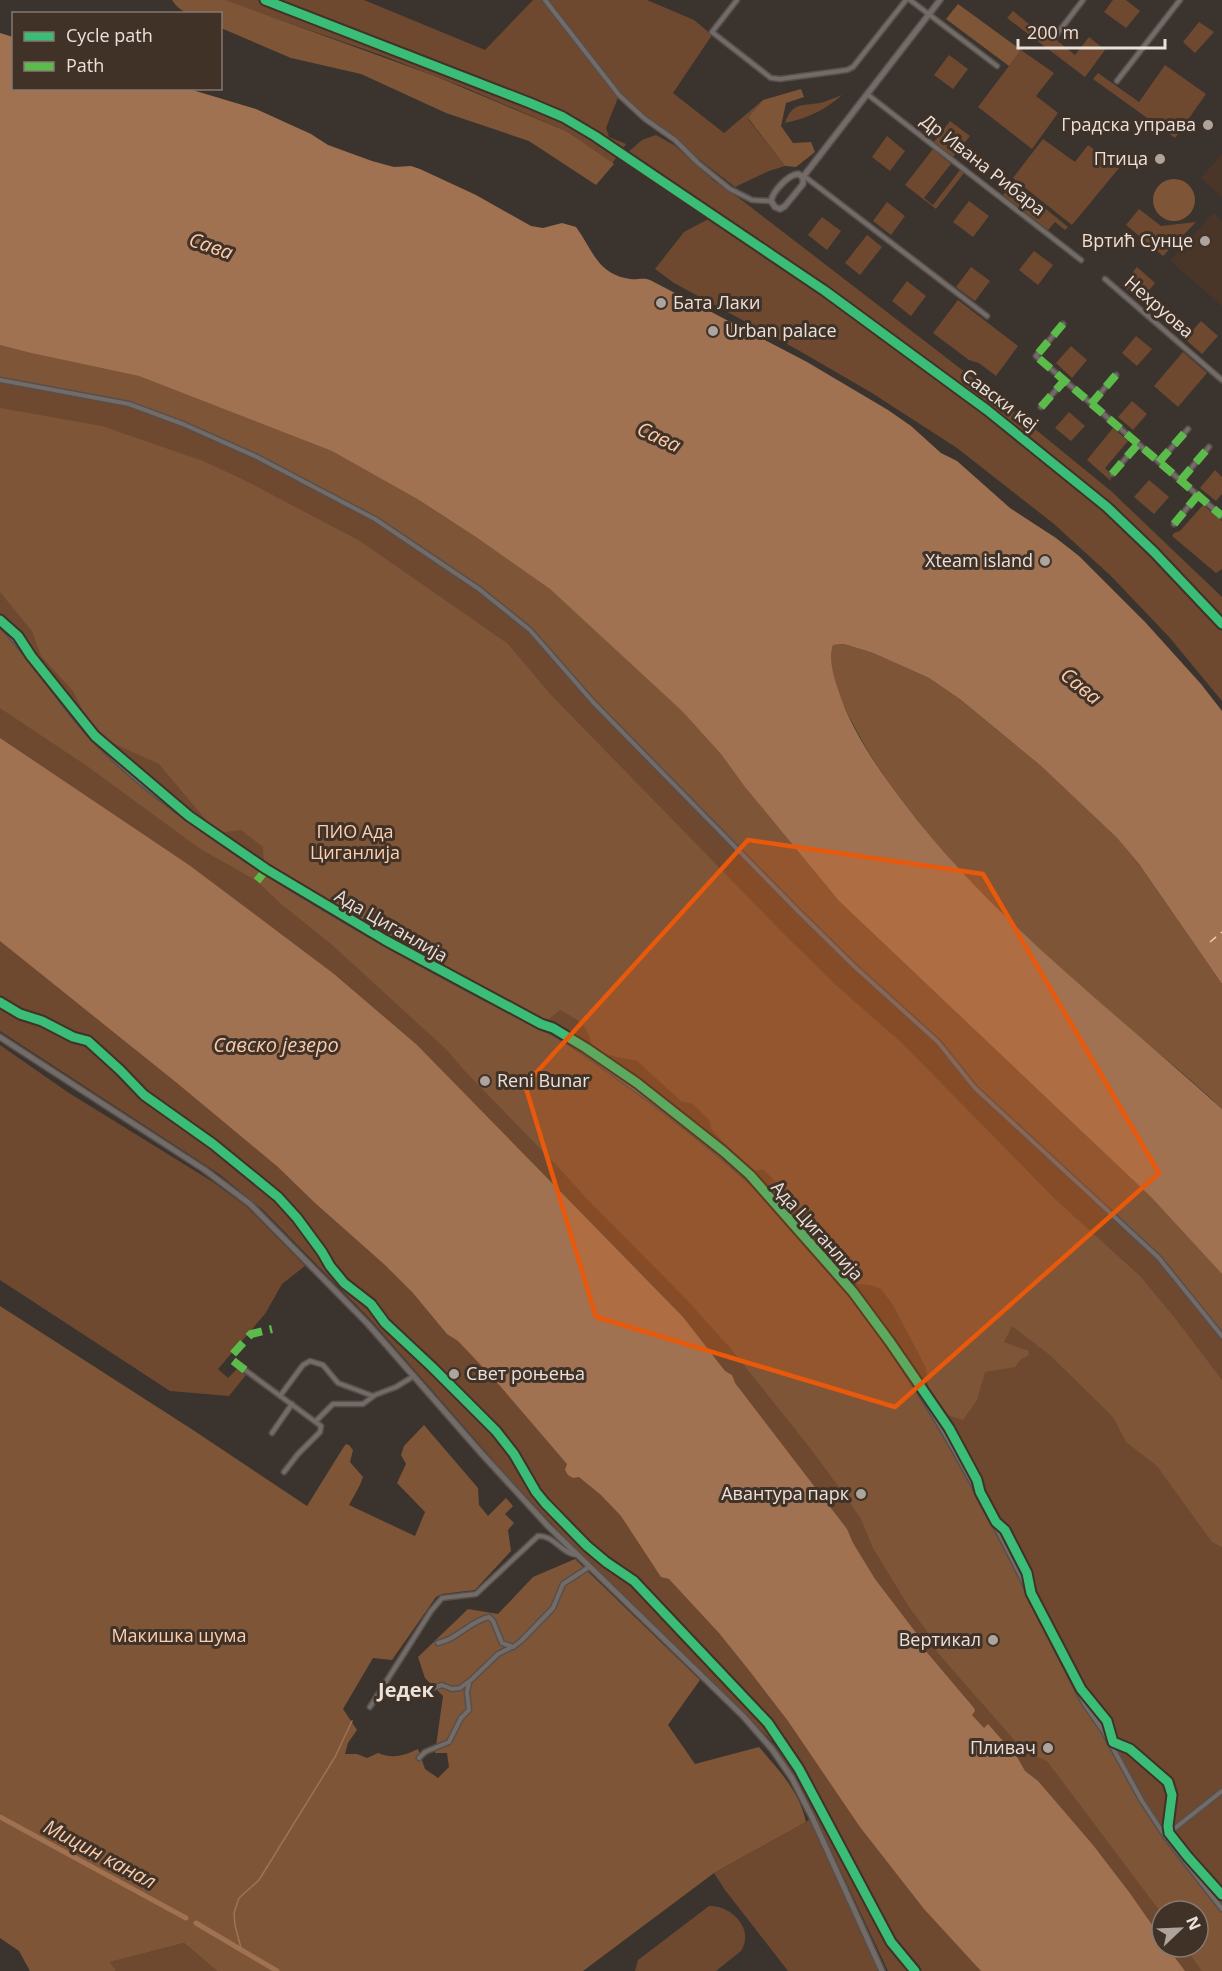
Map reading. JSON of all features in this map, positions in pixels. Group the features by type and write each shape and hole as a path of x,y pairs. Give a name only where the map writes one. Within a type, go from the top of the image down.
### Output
{"street":[{"path":"545,0 619,95 657,129 675,140 698,163 730,189 752,200 771,201 777,208 784,206 803,184 804,176 940,0"},
{"path":"737,0 712,32 775,79 846,70 855,66 908,0 997,66"},
{"path":"1057,34 1083,0"},
{"path":"1117,81 1180,0"},
{"name":"Др Ивана Рибара","path":"867,94 1081,260"},
{"path":"771,201 774,192 793,175 804,176 987,316"},
{"name":"Нехруова","path":"1105,279 1222,380"},
{"path":"1063,324 1036,356 1222,516"},
{"path":"1091,404 1116,375"},
{"path":"0,380 129,404 183,424 257,457 375,519 479,589 531,630 593,702 807,920 938,1042 975,1088 1158,1257 1222,1336"},
{"path":"1041,408 1064,381"},
{"path":"1159,462 1188,429"},
{"path":"1112,474 1138,444"},
{"path":"1181,480 1209,447"},
{"path":"1174,524 1198,495"},
{"name":"Ада Циганлија","path":"0,624 81,725 110,753 189,818 265,871 398,951 562,1037 615,1073 700,1138 764,1194 849,1290 910,1376 964,1467 1084,1703 1104,1732 1142,1801 1165,1836 1222,1909"},
{"path":"0,1037 234,1190 274,1227 351,1306 519,1495 577,1555 744,1717 778,1757 792,1778 812,1816 882,1971"},
{"path":"280,1396 303,1365 310,1361 323,1365 338,1383 373,1396"},
{"path":"245,1370 321,1426 320,1432 284,1472"},
{"path":"316,1421 333,1404 363,1404 373,1396 396,1387 414,1376"},
{"path":"273,1433 292,1404"},
{"path":"370,1707 431,1611 442,1598 476,1594 538,1536 546,1537 568,1553 577,1555"},
{"path":"421,1692 442,1685 453,1689 460,1688 471,1680 498,1654 521,1641 553,1608 562,1584 589,1567"},
{"path":"438,1643 454,1638 483,1618 489,1617 502,1643 513,1647"},
{"path":"419,1758 425,1752 446,1744 452,1739 461,1718 469,1710 467,1692 471,1680"},
{"path":"1165,1836 1222,1791"}],"highlighted area":[{"path":"748,840 983,874 1159,1173 895,1407 596,1317 525,1085"}],"shaded area":[{"path":"1222,154 1222,197 1201,178"},
{"name":"Вртић Сунце","path":"1213,213 1222,221 1222,306 1170,261"}],"green space":[{"path":"172,0 225,0 435,76 566,131 614,164 596,185 529,141 446,113 361,74 291,58 222,28 222,12 185,12"},
{"path":"222,0 364,0 485,50 533,0 544,0 619,95 606,128 609,137 626,144 611,165 566,131 466,88 381,55"},
{"path":"548,0 647,0 694,20 712,35 673,93 724,133 763,100 748,119 785,166 735,187 629,105"},
{"path":"1113,0 1126,0 1140,11 1126,28 1104,12"},
{"path":"958,4 1021,50 1009,66 946,19"},
{"path":"1013,11 1029,24 1039,26 1075,55 1089,37 1105,50 1085,77 1007,18"},
{"path":"1199,22 1214,32 1195,53 1183,42"},
{"path":"1021,50 1054,73 1036,96 1058,113 1032,149 978,107"},
{"path":"949,55 968,69 953,89 934,75"},
{"path":"1165,65 1206,94 1175,138 1093,79 1098,73 1139,102"},
{"path":"801,89 804,97 786,103 781,126 793,143 811,142 815,152 796,167 785,166 748,118 763,100"},
{"path":"842,95 816,113 785,123 792,111 800,106 824,102"},
{"path":"950,121 970,136 953,157 934,142"},
{"path":"656,135 674,145 714,181 970,376 1111,491 1222,597 1222,701 1170,638 1111,576 1054,524 957,448 872,393 674,283 655,269 684,232 716,215 626,154 642,140"},
{"path":"887,136 905,151 890,171 872,157"},
{"path":"1043,139 1075,162 1088,145 1119,168 1072,225 1013,178"},
{"path":"933,149 951,164 924,198 933,205 960,170 964,173 936,209 905,185"},
{"path":"1174,179 1182,180 1189,185 1194,192 1194,208 1189,215 1182,220 1174,221 1166,220 1159,215 1154,208 1153,200 1154,192 1159,185 1166,180"},
{"path":"1013,182 1068,227 1065,230 1055,222 1048,230 1003,195"},
{"path":"969,201 989,216 973,237 953,222"},
{"path":"887,202 905,216 891,235 873,221"},
{"path":"1139,209 1161,226 1196,222 1163,256 1126,225"},
{"path":"822,217 841,231 827,250 808,235"},
{"path":"867,235 882,247 860,275 845,263"},
{"path":"1034,251 1053,265 1038,285 1019,270"},
{"path":"971,267 990,281 975,301 956,287"},
{"path":"1137,267 1155,283 1140,301 1122,285"},
{"path":"907,281 926,296 911,316 892,301"},
{"path":"958,300 1018,346 996,376 979,363 969,360 933,333"},
{"name":"ПИО Ада Циганлија","path":"0,308 546,542 1222,1239 1222,1971 888,1971 811,1807 773,1742 568,1541 507,1476 370,1319 263,1210 219,1174 0,1031"},
{"path":"1201,321 1218,336 1202,354 1185,339"},
{"path":"1136,336 1152,349 1137,366 1122,353"},
{"path":"0,345 139,376 332,451 419,500 550,589 682,711 721,754 745,787 839,901 1151,1197 1222,1274 1222,1336 1158,1257 975,1088 938,1042 854,966 593,702 530,630 479,589 375,519 257,457 183,424 129,404 0,380"},
{"path":"1071,346 1087,360 1072,378 1056,363"},
{"path":"1183,352 1207,373 1178,407 1154,386"},
{"path":"1132,401 1147,414 1133,430 1118,417"},
{"path":"0,408 102,426 203,461 242,479 360,541 508,644 551,695 782,932 837,986 902,1043 1055,1199 1140,1276 1174,1317 1222,1380 1222,1547 1212,1542 1157,1466 1126,1442 1113,1417 1051,1356 1012,1326 1004,1342 1028,1350 1029,1355 1020,1360 1015,1367 985,1372 977,1400 963,1420 944,1414 928,1387 926,1368 893,1305 881,1289 870,1285 849,1283 807,1230 793,1199 763,1169 751,1172 711,1129 710,1121 693,1104 681,1101 637,1061 593,1052 586,1030 568,1014 560,1010 543,1024 264,865 263,847 241,830 217,833 159,764 95,735 73,691 41,656 32,631 0,592"},
{"path":"1069,412 1085,426 1071,441 1055,428"},
{"path":"1113,428 1128,441 1105,468 1110,473 1111,481 1087,460"},
{"path":"1215,470 1222,477 1222,494 1216,501 1200,488"},
{"path":"1149,480 1169,497 1154,514 1134,497"},
{"path":"1203,505 1222,521 1222,569 1216,573 1172,536 1180,531"},
{"path":"0,624 77,720 151,789 241,856 379,940 562,1037 700,1138 766,1196 808,1242 867,1314 945,1432 1077,1689 1162,1831 1222,1909 1222,1971 1202,1971 1194,1959 1210,1959 1210,1899 1151,1899 1047,1761 1024,1751 937,1652 930,1635 909,1607 873,1548 861,1519 847,1498 731,1349 687,1300 586,1198 447,1050 331,944 280,903 257,881 199,848 87,766 0,708"},
{"path":"844,644 873,653 929,678 961,700 1041,766 1117,838 1139,864 1222,984 1222,1109 1037,948 975,886 918,821 874,761 839,695 831,664 831,654 833,645"},
{"path":"0,1045 69,1093 213,1182 247,1207 305,1266 282,1284 265,1314 218,1369 228,1378 237,1369 246,1375 229,1396 170,1391 0,1280"},
{"name":"Макишка шума","path":"0,1306 307,1506 346,1444 353,1450 350,1462 363,1477 349,1505 415,1536 425,1512 397,1483 406,1464 401,1455 404,1446 424,1425 478,1488 479,1505 488,1516 506,1498 513,1506 505,1514 514,1523 508,1530 511,1551 475,1590 442,1594 436,1597 392,1660 373,1658 343,1709 357,1730 348,1743 345,1754 357,1754 367,1758 378,1753 403,1755 418,1749 425,1769 438,1778 449,1767 447,1753 435,1753 443,1696 425,1678 418,1657 468,1609 498,1614 533,1577 575,1559 700,1680 668,1725 695,1764 759,1747 794,1791 806,1822 714,1873 583,1971 217,1971 184,1943 110,1962 116,1971 30,1971 19,1951 0,1938"},
{"path":"812,1817 882,1971 788,1971 714,1873"},
{"path":"709,1906 732,1914 743,1927 745,1943 741,1951 716,1971 635,1971 638,1960"},
{"path":"184,1943 217,1971 116,1971 109,1962"}],"water":[{"name":"Сава","path":"0,33 12,37 12,90 192,90 256,109 311,134 328,145 372,161 394,167 411,166 420,169 476,195 531,226 543,228 562,223 576,227 597,260 610,272 630,279 650,280 807,362 911,426 941,453 957,461 1010,508 1079,556 1145,622 1222,711 1222,984 1139,864 1117,838 1041,766 961,700 929,678 873,653 844,644 833,645 832,651 832,665 841,698 860,739 895,791 939,846 1015,926 1222,1109 1222,1274 1151,1197 839,901 745,787 721,754 682,711 550,589 419,500 332,451 139,376 0,345"},
{"name":"Савско језеро","path":"0,738 189,865 334,974 417,1045 683,1317 725,1371 732,1375 735,1383 847,1529 875,1579 920,1638 924,1649 974,1708 972,1715 984,1728 988,1724 1017,1757 1025,1771 1038,1781 1093,1845 1129,1892 1150,1922 1150,1959 1176,1959 1185,1971 981,1971 924,1909 860,1827 788,1721 719,1633 669,1579 661,1577 621,1516 579,1477 573,1478 568,1475 565,1470 567,1464 495,1380 458,1341 447,1334 413,1293 278,1167 0,941"}],"waterway":[{"path":"242,1952 234,1913 239,1898 259,1880 335,1757 352,1721"},
{"name":"Мицин канал","path":"0,1817 186,1918"},
{"name":"Мицин канал","path":"196,1923 277,1971"}],"ferry route":[{"path":"1210,942 1222,932"}],"marked path":[{"path":"1063,324 1036,356 1222,516"},
{"path":"1091,404 1116,375"},
{"path":"1041,407 1064,381"},
{"path":"1159,462 1188,429"},
{"path":"1112,474 1138,444"},
{"path":"1181,480 1209,447"},
{"path":"1174,524 1198,495"},
{"path":"257,881 265,871"},
{"path":"245,1370 232,1360 232,1355 251,1334 272,1329"}],"cycle path":[{"name":"Савски кеј","path":"265,0 530,103 563,117 595,136 825,291 987,410 1107,507 1154,552 1222,624"},
{"path":"0,620 18,636 31,656 95,736 189,816 266,869 385,940 541,1024 553,1028 586,1048 637,1083 750,1175 853,1292 949,1428 996,1522 1005,1530 1027,1573 1031,1593 1081,1689 1107,1721 1113,1742 1130,1749 1168,1782 1172,1795 1169,1833 1222,1895"},
{"path":"0,1002 20,1014 42,1021 73,1037 88,1041 144,1095 213,1144 278,1197 297,1218 344,1283 371,1304 385,1323 496,1431 514,1454 545,1503 587,1546 634,1581 768,1723 799,1769 891,1942 915,1971"}],"place":[{"name":"Градска управа","path":"1208,125"},
{"name":"Птица","path":"1160,159"},
{"name":"Вртић Сунце","path":"1205,241"},
{"name":"Бата Лаки","path":"661,303"},
{"name":"Urban palace","path":"713,331"},
{"name":"Xteam island","path":"1045,561"},
{"name":"Reni Bunar","path":"485,1081"},
{"name":"Свет роњења","path":"454,1374"},
{"name":"Авантура парк","path":"861,1494"},
{"name":"Вертикал","path":"993,1640"},
{"name":"Пливач","path":"1048,1748"}],"district":[{"name":"Једек","path":"406,1690"}]}
